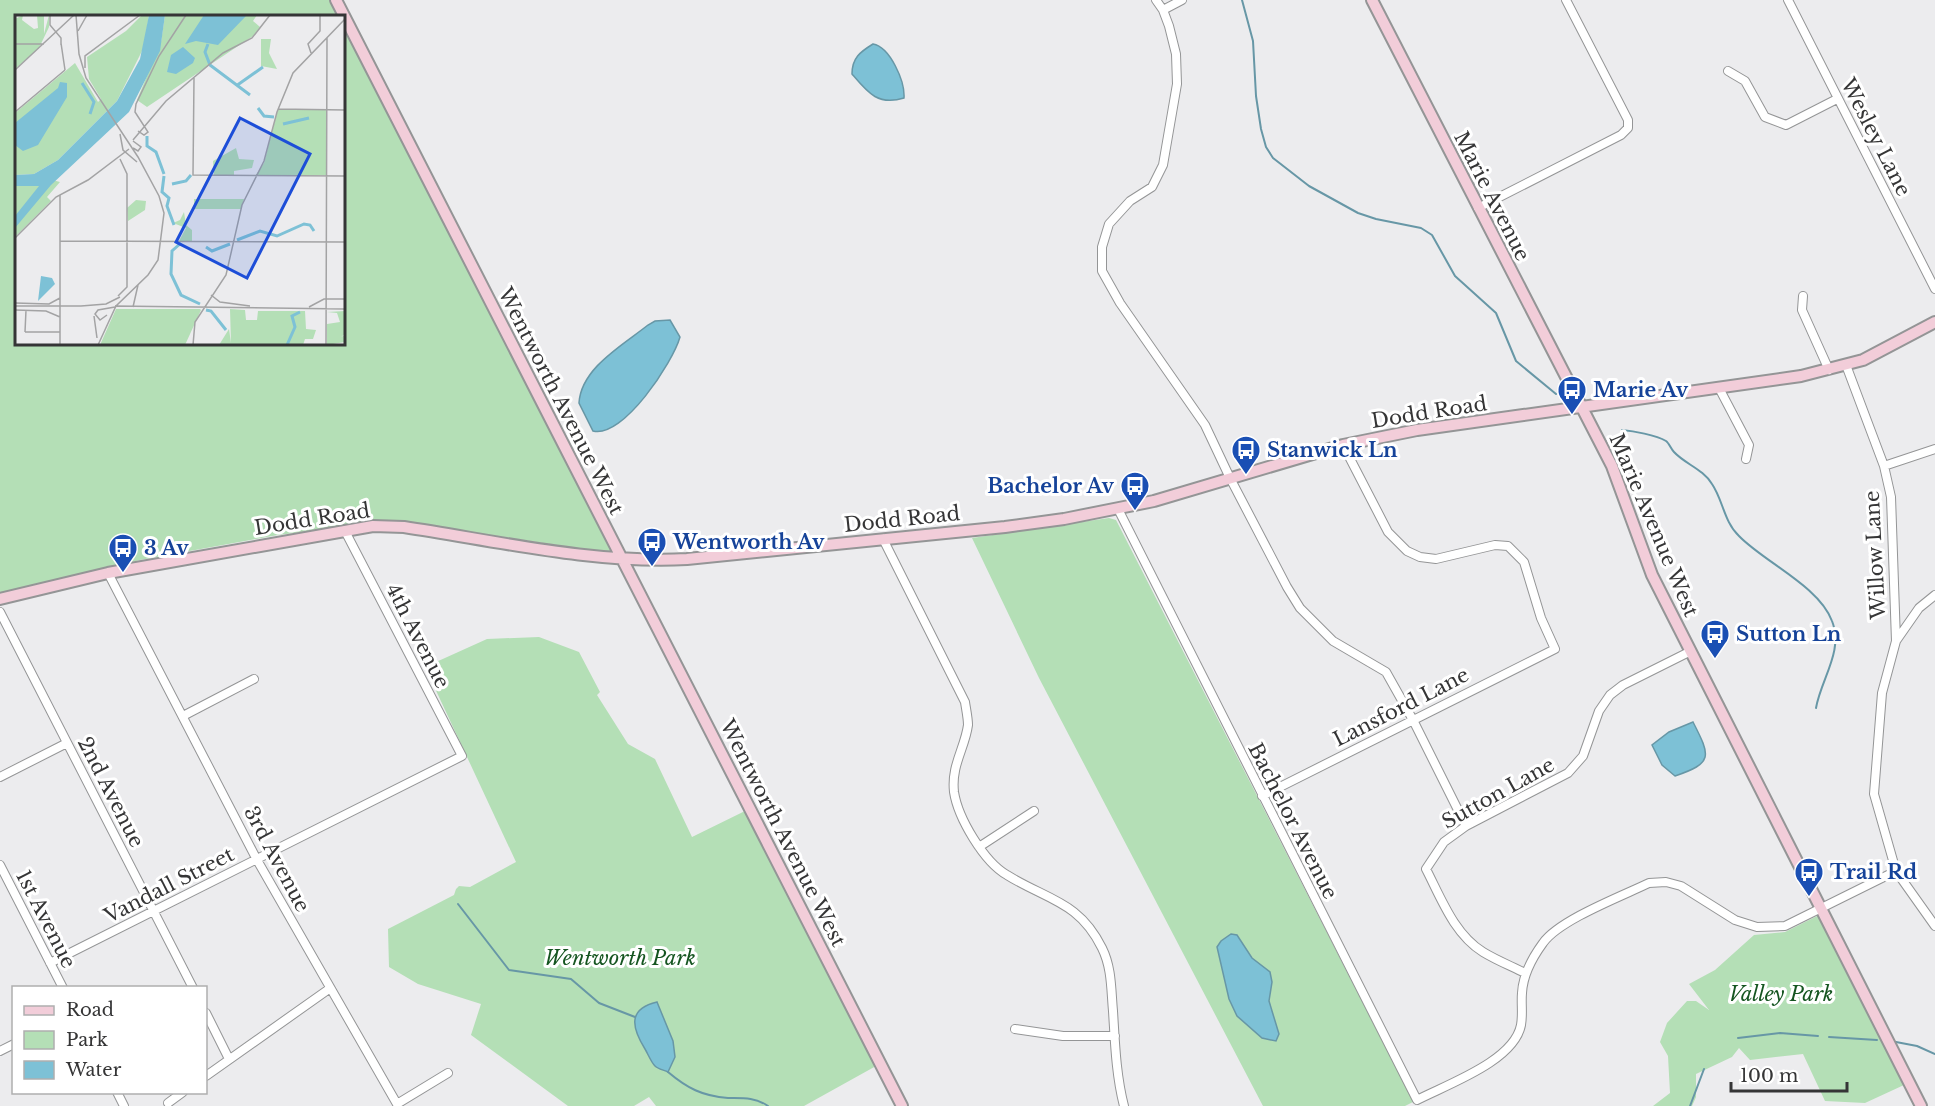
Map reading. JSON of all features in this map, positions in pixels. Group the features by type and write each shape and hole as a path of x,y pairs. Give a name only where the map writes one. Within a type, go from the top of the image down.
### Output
{"street":[{"name":"Wentworth Avenue West","path":"336,0 344,15"},
{"path":"1156,0 1163,10 1176,54 1177,84 1163,165 1152,187 1130,201 1109,224 1102,247 1102,271 1120,303 1205,425 1230,478 1300,608 1333,641 1386,672 1466,825"},
{"path":"1163,10 1182,0"},
{"name":"Marie Avenue","path":"1372,0 1582,407"},
{"path":"1478,208 1621,135 1628,128 1628,120 1566,0"},
{"name":"Wesley Lane","path":"1788,0 1935,289"},
{"name":"Wentworth Avenue West","path":"345,18 902,1106"},
{"path":"1728,71 1745,81 1765,117 1786,124 1837,99"},
{"path":"1803,296 1802,309 1829,370"},
{"name":"Dodd Road","path":"0,599 108,573 373,526 404,527 622,559 650,561 1005,527 1155,501 1343,445 1417,430 1719,388 1829,370 1881,351 1935,322"},
{"name":"Willow Lane","path":"1846,365 1884,466 1891,497 1896,641"},
{"path":"1719,388 1749,445 1746,459"},
{"name":"Marie Avenue West","path":"1582,407 1612,466 1652,575 1921,1106"},
{"name":"Lansford Lane","path":"1262,796 1556,649 1541,618 1524,562 1508,546 1495,545 1436,560 1420,557 1407,551 1388,532 1343,445"},
{"path":"1884,466 1935,449"},
{"name":"Bachelor Avenue","path":"1118,509 1417,1100 1497,1060 1509,1049 1521,1026 1525,973"},
{"name":"4th Avenue","path":"345,531 462,756"},
{"path":"883,539 965,702 968,725 956,765 954,791 962,818 979,847 1004,874 1064,903 1080,916 1103,950 1110,971 1119,1084 1124,1106"},
{"name":"3rd Avenue","path":"108,573 257,860 397,1104 448,1073"},
{"path":"1933,920 1896,871 1874,794 1882,693 1896,641 1919,609 1935,595"},
{"name":"2nd Avenue","path":"0,612 192,986"},
{"name":"Sutton Lane","path":"1525,973 1482,951 1463,933 1449,915 1426,869 1443,842 1466,825 1568,773 1583,756 1599,711 1610,694 1690,651"},
{"path":"183,716 254,679"},
{"path":"0,777 68,743"},
{"name":"Vandall Street","path":"51,963 462,756"},
{"path":"979,847 1034,811"},
{"name":"1st Avenue","path":"0,865 62,986"},
{"path":"1525,973 1543,942 1557,927 1649,883 1666,882 1681,886 1735,920 1757,927 1785,926 1896,871"},
{"path":"207,1075 330,989"},
{"path":"207,1015 229,1059"},
{"path":"1015,1029 1063,1036 1115,1036"},
{"path":"168,1103 180,1094"}],"green space":[{"path":"0,0 332,0 340,15 15,15 15,345 345,345 345,24 616,554 397,521 278,535 140,560 0,593"},
{"path":"1109,518 1116,520 1410,1095 1417,1100 1405,1106 1263,1106 1039,678 972,538"},
{"name":"Wentworth Park","path":"539,637 579,652 600,692 597,695 628,744 655,759 692,837 747,810 876,1066 804,1106 656,1106 649,1097 634,1106 568,1106 471,1035 481,1004 418,984 389,967 388,929 454,895 459,886 470,887 516,862 425,667 487,639"},
{"name":"Valley Park","path":"1819,915 1904,1085 1865,1103 1825,1101 1803,1054 1750,1060 1739,1048 1732,1057 1696,1074 1696,1097 1692,1106 1653,1106 1670,1093 1668,1056 1660,1042 1667,1023 1687,1001 1696,1001 1709,1010 1689,984 1715,970 1754,935 1785,932"}],"water":[{"path":"873,44 879,46 891,58 902,83 904,98 880,99 863,87 852,74 853,64 858,56"},
{"path":"670,320 680,337 657,380 632,411 618,423 605,430 593,431 579,403 587,379 605,358 648,325 655,321"},
{"path":"1693,722 1703,743 1705,757 1696,767 1675,776 1662,765 1652,745 1669,732"},
{"path":"1231,934 1237,935 1252,958 1270,972 1272,982 1269,1001 1279,1034 1276,1041 1262,1038 1237,1016 1229,999 1217,947"},
{"path":"657,1002 673,1041 675,1057 668,1072 654,1064 635,1027 637,1014 641,1009"}],"waterway":[{"path":"1242,0 1253,41 1256,96 1261,129 1266,147 1273,158 1309,186 1358,213 1421,228 1432,235 1455,276 1496,313 1516,361 1556,394"},
{"path":"1622,430 1662,439 1678,456 1699,470 1716,490 1730,524 1739,536 1803,586 1825,608 1832,621 1835,643 1834,654 1816,708"},
{"path":"458,904 509,970 571,979 599,1003 635,1017"},
{"path":"1738,1038 1780,1033 1818,1036"},
{"path":"1829,1037 1877,1040"},
{"path":"1896,1042 1917,1046 1935,1054"},
{"path":"1690,1106 1704,1069"},
{"path":"668,1072 688,1087 703,1093 719,1097 744,1098 768,1106"}],"place":[{"name":"Marie Av","path":"1572,416"},
{"name":"Stanwick Ln","path":"1246,476"},
{"name":"Bachelor Av","path":"1135,512"},
{"name":"Wentworth Av","path":"652,568"},
{"name":"3 Av","path":"123,574"},
{"name":"Sutton Ln","path":"1715,660"},
{"name":"Trail Rd","path":"1809,898"}]}
